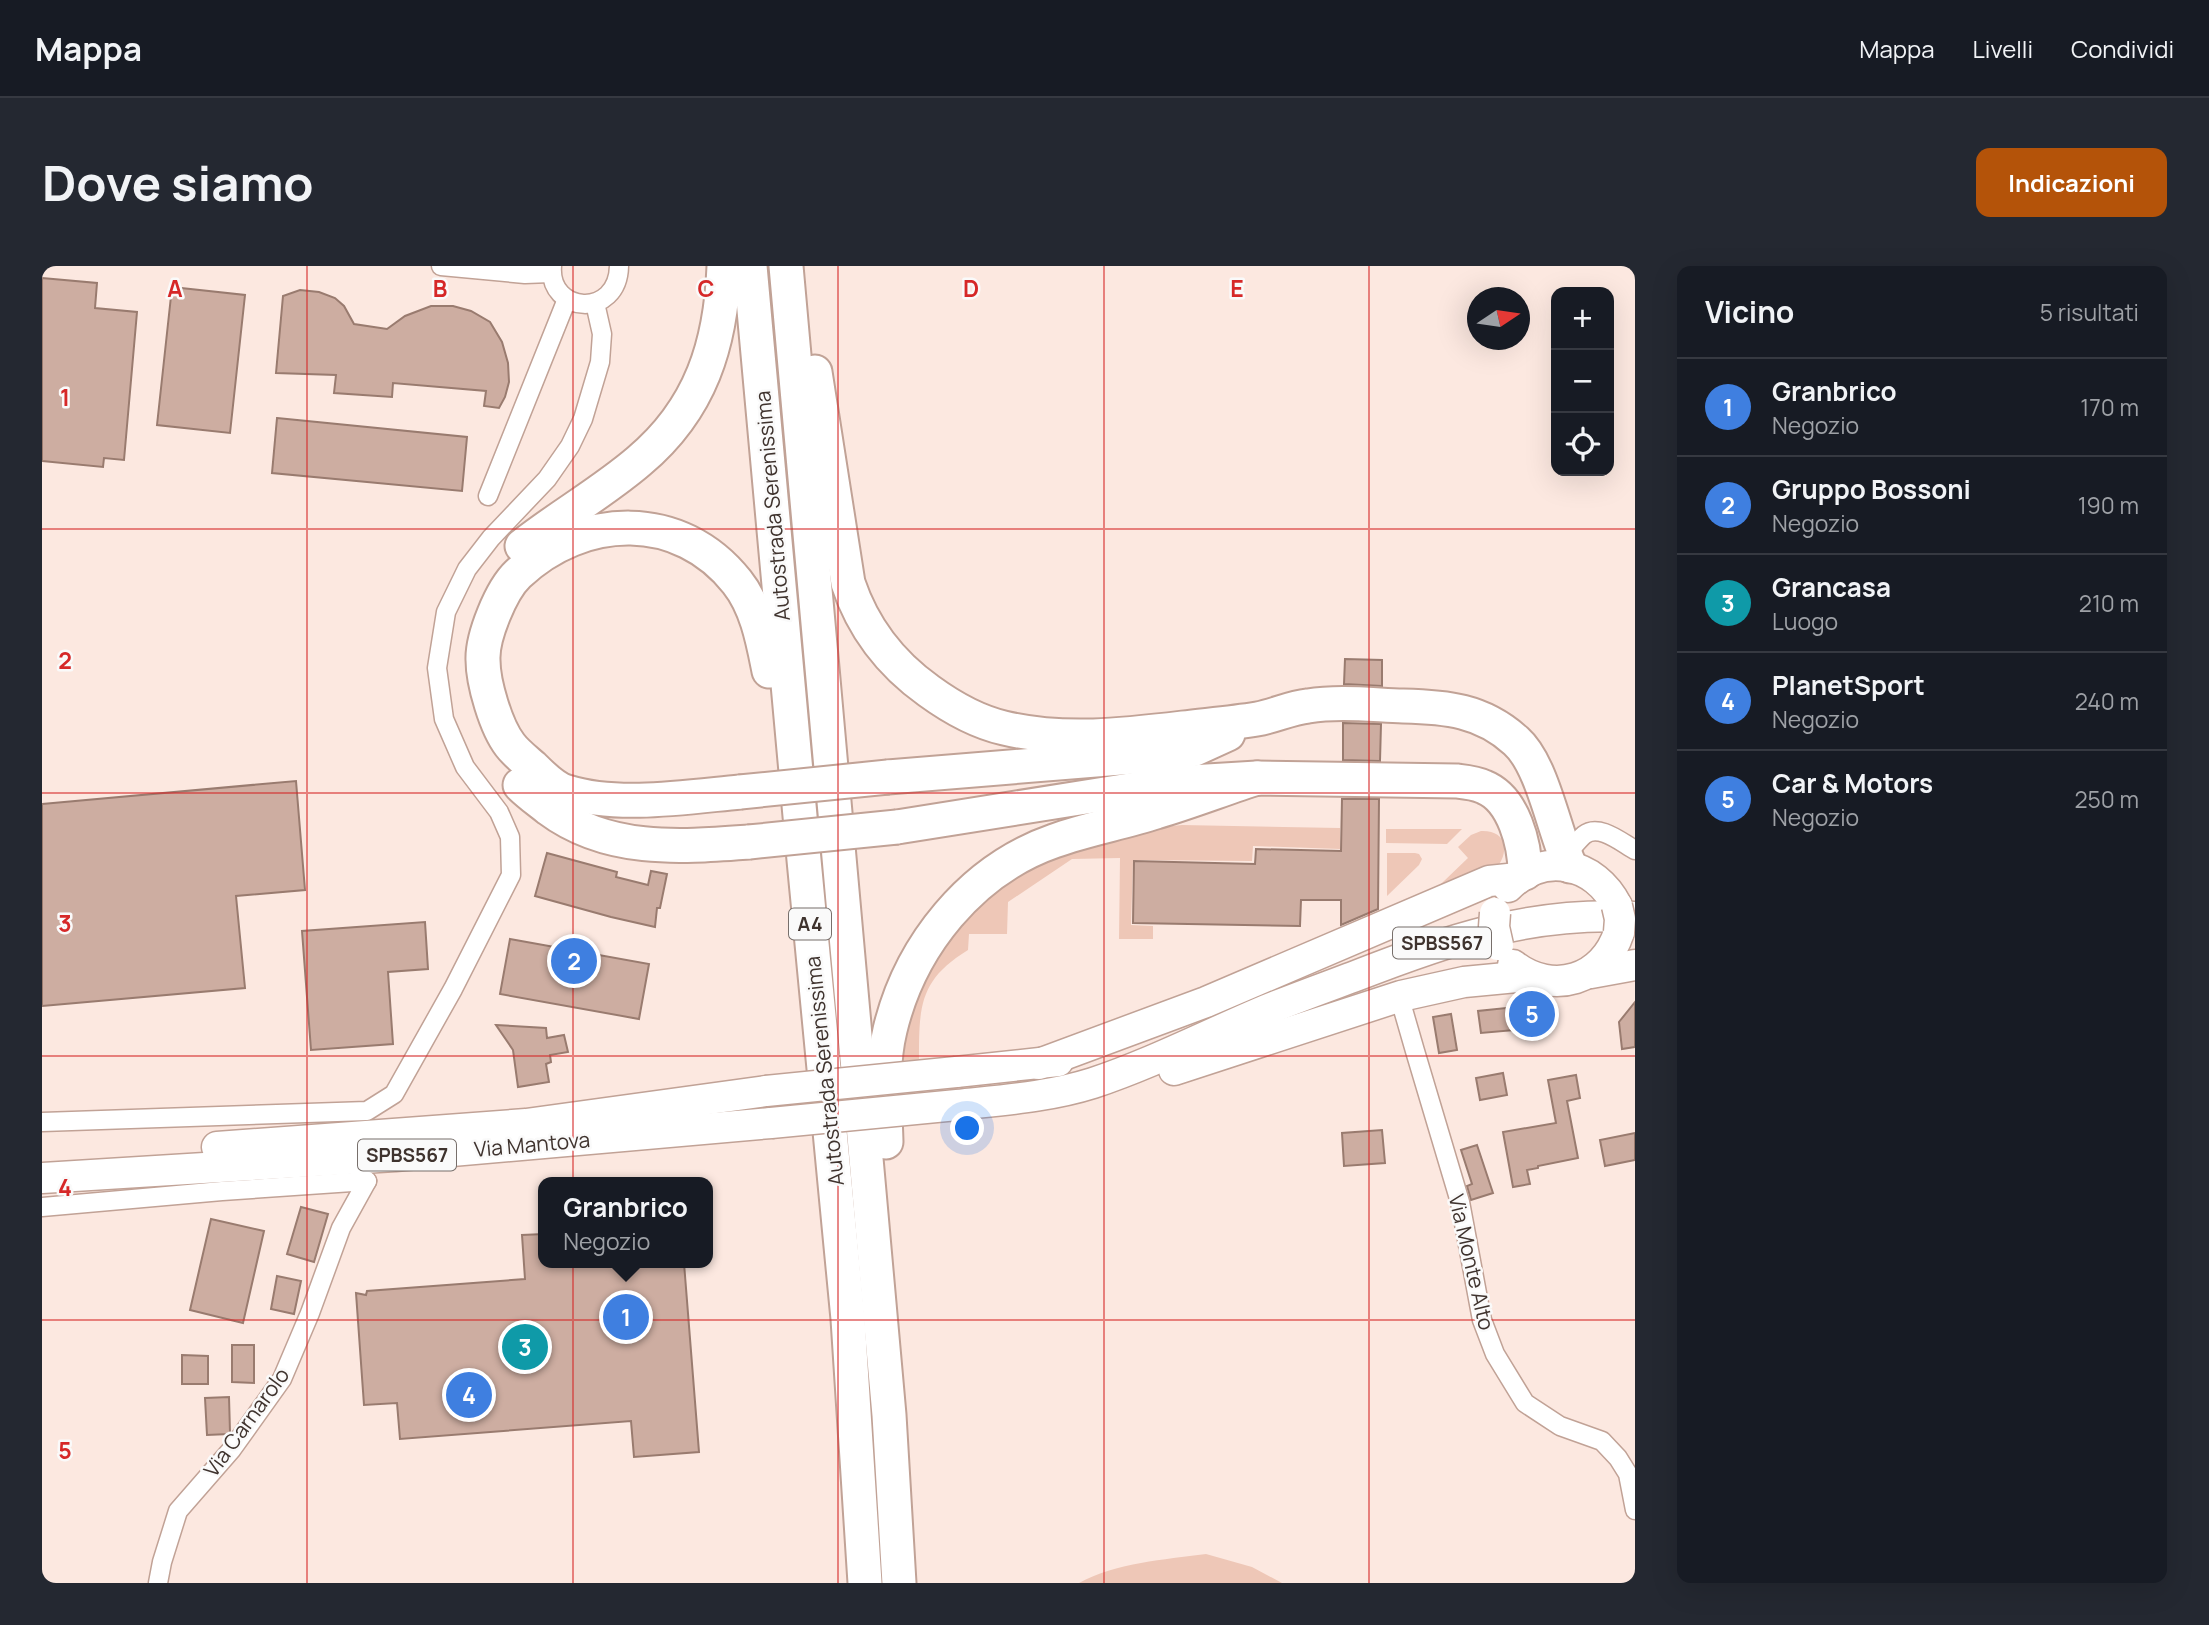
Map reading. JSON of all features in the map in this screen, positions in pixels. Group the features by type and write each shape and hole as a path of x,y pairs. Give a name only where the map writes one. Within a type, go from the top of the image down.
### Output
{"highway":[{"path":"724,266 722,302 714,347 701,382 684,414 639,461 496,566 475,607 464,655 468,706 489,748 527,793 558,816 593,834 629,843 680,847 897,827 1174,783 1257,778 1457,781 1484,786 1494,793 1511,816 1525,859 1522,876"},
{"name":"Autostrada Serenissima","path":"750,266 848,1319 865,1583"},
{"name":"Autostrada Serenissima","path":"786,266 889,1415 899,1583"},
{"path":"797,266 848,583 867,626 897,664 931,693 967,714 1002,728 1035,734 1068,736 1138,733 1259,719 1307,706 1343,704 1440,707 1474,715 1517,742 1527,754 1567,861 1600,881 1627,910 1609,955 1591,973"},
{"path":"804,860 763,637 739,584 719,561 678,537 648,528 623,527 572,538 548,551 516,575 492,615 482,660 491,708 509,744 536,771 563,791 601,799 673,798 740,792 888,777 1180,752 1208,744 1259,719"},
{"path":"882,1337 885,1065 898,1003 913,967 936,931 985,878 1052,841 1155,813 1257,778"},
{"path":"1527,976 1513,966 1498,945 1494,913 1506,888 1522,876 1567,861"},
{"path":"1039,1064 1193,1007 1489,881 1522,876"},
{"name":"SPBS567","path":"1057,1092 1126,1071 1187,1047 1259,1013 1425,948 1505,926 1627,910"},
{"path":"1057,1092 1140,1081 1401,996 1464,982 1527,976 1563,980 1635,965"},
{"name":"SPBS567","path":"1039,1064 1116,1052 1259,1013"},
{"name":"Via Mantova","path":"47,1174 391,1135 526,1124 766,1091 1039,1064"},
{"name":"Via Mantova","path":"47,1174 395,1156 771,1123 957,1105 1057,1092"}],"street":[{"path":"442,266 525,274 552,270 559,292 567,299 586,304 606,298 619,279 620,266"},
{"path":"488,496 567,299"},
{"path":"42,1122 367,1111 394,1094 453,989 511,875 510,837 499,812 465,767 444,719 437,668 446,612 467,569 491,538 547,479 570,446 583,419 600,362 602,334 595,303"},
{"path":"1567,861 1584,835 1590,832 1608,834 1635,850"},
{"name":"Via Monte Alto","path":"1401,996 1460,1202 1482,1320 1495,1354 1525,1403 1560,1426 1602,1441 1610,1449 1628,1474 1635,1510"},
{"name":"Via Carnarolo","path":"42,1208 367,1181 341,1228 282,1379 232,1449 178,1511 158,1583"}],"shaded area":[{"path":"1182,825 1340,828 1340,849 1253,846 1252,861 1133,860 1131,925 1153,926 1153,939 1119,939 1120,858 1072,859 1008,902 1007,934 969,934 968,950 940,972 925,996 920,1025 919,1060 897,1061 911,1007 924,977 961,924 993,893 1034,867 1083,847 1134,833"},
{"path":"1386,829 1462,829 1447,844 1386,843"},
{"path":"1481,831 1497,834 1504,844 1503,857 1495,870 1419,905 1468,858 1458,847 1471,835"},
{"path":"1387,853 1415,853 1422,859 1387,896"},
{"path":"1206,1554 1252,1567 1282,1583 1079,1583 1125,1566"}],"building":[{"path":"42,278 97,283 95,308 137,312 124,460 104,458 103,467 42,461"},
{"path":"172,287 245,295 230,433 157,425"},
{"path":"300,290 319,292 335,298 344,306 354,324 387,329 405,316 431,306 453,306 471,311 490,322 502,342 508,363 509,382 499,408 484,406 486,391 393,383 392,397 334,393 336,375 276,373 283,296"},
{"path":"277,418 467,437 462,491 272,473"},
{"path":"1345,659 1382,660 1382,686 1344,684"},
{"path":"1343,723 1381,724 1380,761 1343,760"},
{"path":"296,781 305,890 236,896 245,988 42,1006 42,804"},
{"path":"1342,799 1379,799 1378,909 1341,925 1341,900 1301,900 1300,926 1133,923 1134,861 1255,864 1256,849 1341,851"},
{"path":"547,853 617,872 616,877 648,885 651,871 667,874 660,908 657,908 655,927 535,896"},
{"path":"425,922 428,969 388,972 393,1044 311,1050 302,931"},
{"path":"510,939 649,964 639,1019 500,994"},
{"path":"1635,1002 1635,1047 1622,1049 1619,1022"},
{"path":"1506,1008 1507,1012 1549,1009 1550,1027 1481,1033 1478,1011"},
{"path":"1451,1014 1457,1050 1439,1053 1433,1017"},
{"path":"496,1025 546,1028 547,1038 564,1035 568,1052 550,1055 551,1062 546,1064 549,1082 518,1087 513,1050"},
{"path":"1503,1073 1507,1095 1480,1100 1476,1078"},
{"path":"1576,1075 1580,1098 1567,1101 1578,1158 1527,1170 1530,1184 1513,1187 1503,1132 1556,1123 1548,1080"},
{"path":"1382,1130 1385,1163 1344,1166 1342,1133"},
{"path":"1635,1133 1635,1160 1605,1166 1600,1140"},
{"path":"1477,1145 1493,1193 1471,1200 1467,1186 1472,1184 1461,1150"},
{"path":"301,1207 328,1214 314,1262 287,1254"},
{"path":"211,1219 264,1231 243,1323 190,1310"},
{"path":"538,1234 538,1268 684,1268 699,1452 634,1457 631,1421 400,1439 397,1403 364,1405 356,1293 366,1295 367,1291 525,1279 522,1235"},
{"path":"277,1276 301,1281 294,1314 271,1309"},
{"path":"232,1345 254,1345 254,1383 232,1382"},
{"path":"182,1355 208,1356 208,1384 182,1384"},
{"path":"229,1397 229,1434 207,1435 205,1398"}],"place":[{"name":"Gruppo Bossoni","path":"574,961"},
{"name":"Car & Motors","path":"1532,1014"},
{"name":"Granbrico","path":"626,1317"},
{"name":"Grancasa","path":"525,1347"},
{"name":"PlanetSport","path":"469,1395"}]}
